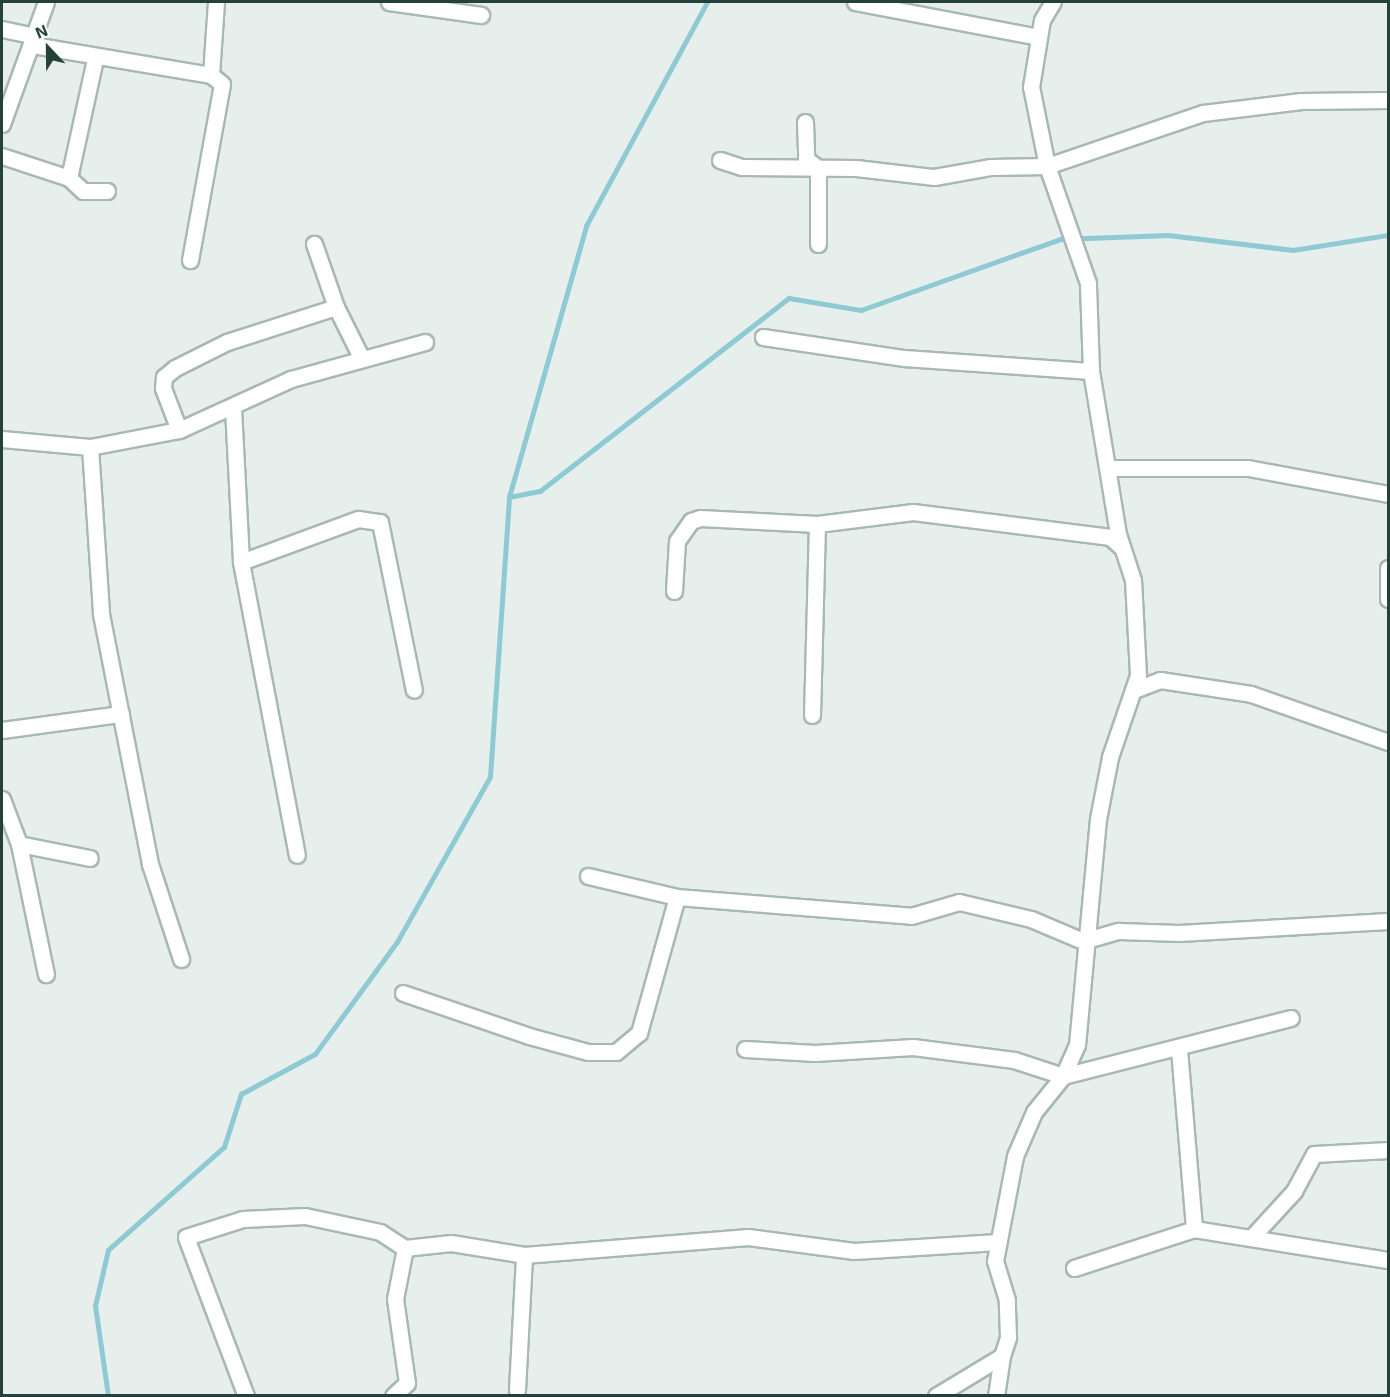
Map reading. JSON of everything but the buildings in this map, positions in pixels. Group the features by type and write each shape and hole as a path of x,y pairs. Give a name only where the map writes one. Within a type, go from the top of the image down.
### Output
{"street":[{"path":"2,124 46,2"},
{"path":"190,260 224,93 212,75 216,2"},
{"path":"389,2 481,15"},
{"path":"855,2 1039,37"},
{"path":"996,1395 1002,1356 1008,1337 1007,1300 994,1262 1016,1156 1034,1112 1063,1076 1077,1045 1083,941 1100,809 1134,690 1139,628 1132,580 1121,546 1091,370 1088,283 1080,249 1047,166 1031,87 1039,37 1053,2"},
{"path":"2,29 95,59 212,75"},
{"path":"69,178 95,59"},
{"path":"720,160 742,167 818,168 934,177 991,167 1047,166 1203,113 1301,101 1389,100"},
{"path":"805,122 807,163 818,168"},
{"path":"2,156 69,178 83,191 107,191"},
{"path":"818,168 818,244"},
{"path":"314,244 336,307 361,357"},
{"path":"179,430 163,388 164,377 175,368 227,342 336,307"},
{"path":"763,337 904,358 1091,370"},
{"path":"2,439 90,447 179,430 232,408 291,379 361,357 425,342"},
{"path":"232,408 241,562 297,855"},
{"path":"90,447 101,614 150,864 181,959"},
{"path":"1109,468 1248,468 1389,494"},
{"path":"674,591 677,541 691,521 817,524 913,512 1110,537 1121,546"},
{"path":"241,562 358,519 380,522 414,690"},
{"path":"812,715 817,524"},
{"path":"1389,568 1389,599"},
{"path":"1134,690 1160,680 1242,692 1389,742"},
{"path":"2,730 120,714"},
{"path":"2,803 19,844 46,974"},
{"path":"19,844 90,858"},
{"path":"588,876 677,897 911,916 959,902 1031,919 1083,941 1119,931 1179,933 1389,921"},
{"path":"403,993 588,1052 616,1052 639,1033 677,897"},
{"path":"744,1049 815,1053 913,1047 1014,1060 1063,1076 1107,1060 1179,1049 1291,1018"},
{"path":"1179,1049 1194,1229"},
{"path":"1251,1238 1294,1191 1314,1154 1389,1150"},
{"path":"246,1395 186,1237 243,1219 305,1216 380,1232 405,1248 450,1243 524,1256 748,1237 854,1251 998,1242"},
{"path":"1074,1268 1194,1229 1389,1260"},
{"path":"393,1395 407,1383 395,1299 405,1248"},
{"path":"517,1390 524,1256"},
{"path":"936,1395 1002,1356"}],"waterway":[{"path":"108,1396 95,1306 108,1250 224,1147 241,1094 315,1054 397,942 490,777 509,497 586,226 707,2"},
{"path":"509,497 540,491 789,298 861,310 1060,239 1168,235 1293,250 1388,235"}]}
